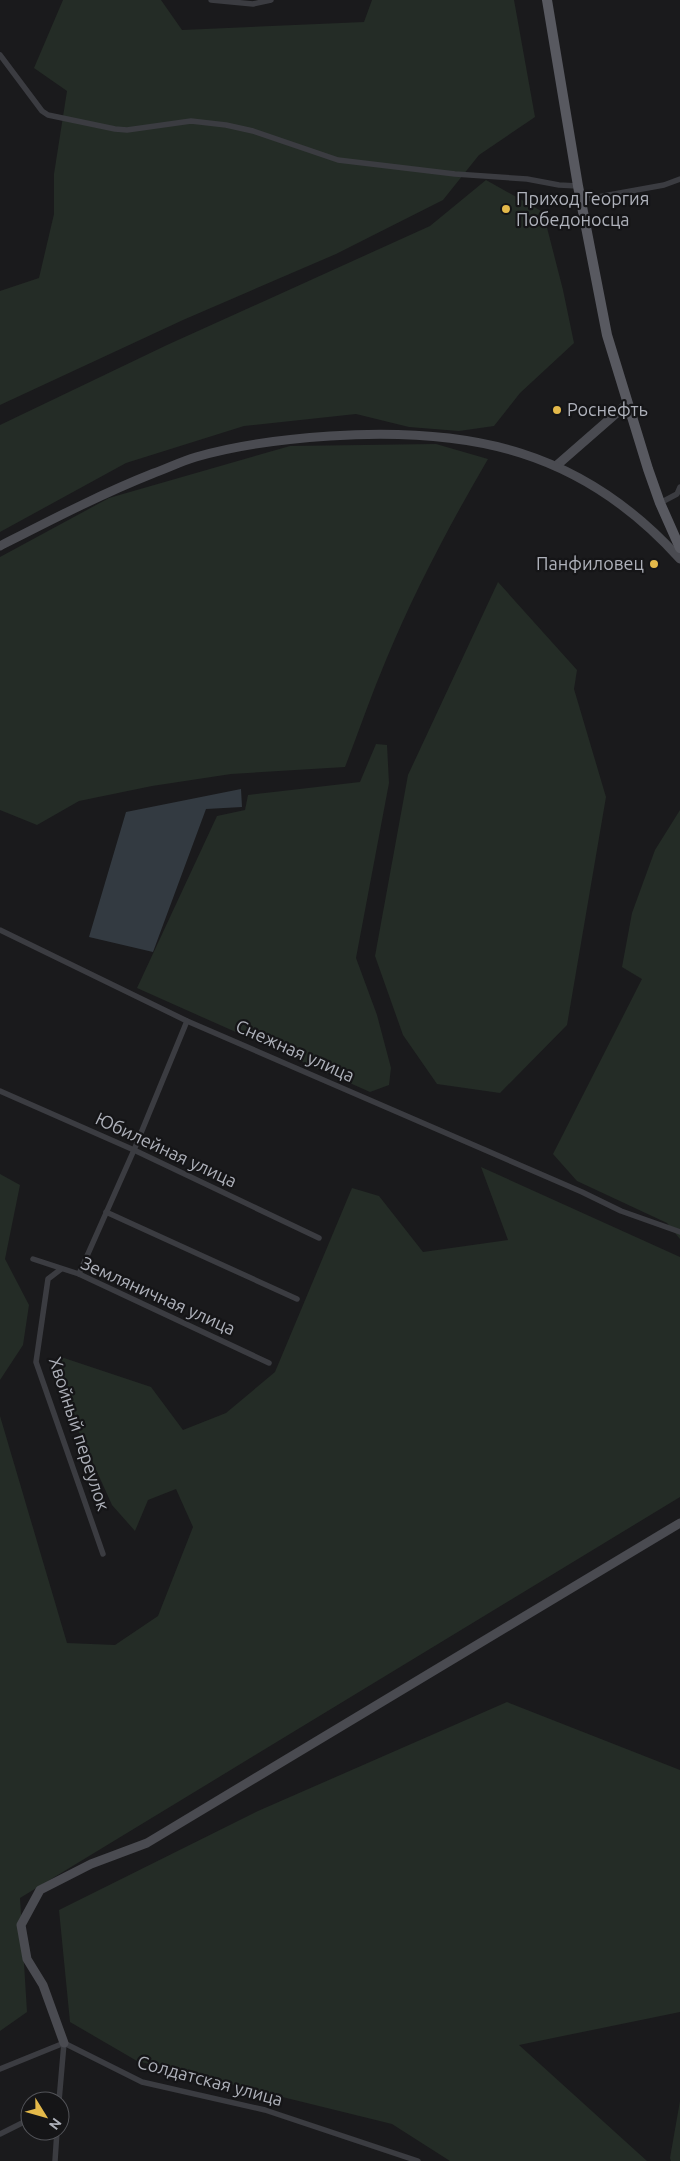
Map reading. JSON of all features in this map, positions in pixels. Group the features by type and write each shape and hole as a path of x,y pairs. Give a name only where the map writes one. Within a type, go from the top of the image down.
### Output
{"main road":[{"path":"547,0 578,186 607,335 627,404 660,503 680,548"}],"street":[{"path":"211,0 253,4 271,0"},
{"path":"0,55 42,112 48,115 115,130 191,121 226,125 253,131 338,160 578,186"},
{"path":"581,200 664,184 680,179"},
{"path":"556,466 627,404"},
{"path":"0,546 108,491 195,457 294,438 368,434 439,436 511,449 556,466 602,491 625,507 646,524 680,559"},
{"path":"660,503 678,493 680,487"},
{"name":"Снежная улица","path":"0,930 187,1021 582,1192 620,1211 680,1232"},
{"path":"78,1274 134,1150 187,1021"},
{"name":"Юбилейная улица","path":"0,1091 134,1150 319,1238"},
{"path":"106,1212 297,1299"},
{"name":"Земляничная улица","path":"33,1259 78,1274 269,1363"},
{"name":"Хвойный переулок","path":"61,1269 48,1279 36,1362 103,1554"},
{"path":"60,2091 64,2043 43,1985 27,1959 21,1925 40,1890 91,1864 147,1843 680,1523"},
{"path":"0,2068 64,2043"},
{"name":"Солдатская улица","path":"64,2043 142,2082 265,2110 418,2161"},
{"path":"0,2134 20,2124"},
{"path":"55,2161 56,2141"}],"shaded area":[{"path":"63,0 161,0 182,30 364,22 372,0 514,0 535,117 479,155 443,200 336,254 183,320 0,405 0,291 39,278 54,214 54,174 67,91 34,68"},
{"path":"486,180 543,212 563,290 574,343 520,393 494,426 459,431 409,427 356,414 244,426 126,463 0,532 0,425 167,345 430,226"},
{"path":"436,444 488,459 447,533 409,608 381,673 345,767 231,774 152,786 79,801 37,825 0,810 0,557 109,498 290,446"},
{"path":"498,582 577,670 574,689 606,797 567,1025 500,1093 437,1084 403,1035 375,956 408,775"},
{"path":"376,744 387,745 389,783 356,958 377,1015 391,1068 389,1085 370,1092 137,988 217,816 245,810 248,795 360,782"},
{"path":"241,789 242,807 206,809 153,952 89,937 126,812"},
{"path":"680,810 680,1239 667,1223 577,1181 553,1154 642,979 622,967 632,913 655,850"},
{"path":"481,1167 680,1257 680,1497 20,1898 27,2012 0,2031 0,1416 67,1643 115,1645 158,1616 193,1527 176,1489 148,1500 135,1531 112,1505 66,1403 61,1357 151,1387 183,1430 226,1413 275,1372 352,1188 379,1196 423,1252 508,1240"},
{"path":"0,1174 20,1185 5,1259 29,1305 23,1345 0,1380"},
{"path":"507,1702 680,1770 680,2012 519,2045 647,2161 450,2161 392,2124 137,2061 70,2022 59,1910 258,1811"},
{"path":"680,2101 680,2161 671,2161 670,2158"}],"place":[{"name":"Приход Георгия Победоносца","path":"506,209"},
{"name":"Роснефть","path":"557,410"},
{"name":"Панфиловец","path":"654,564"}]}
